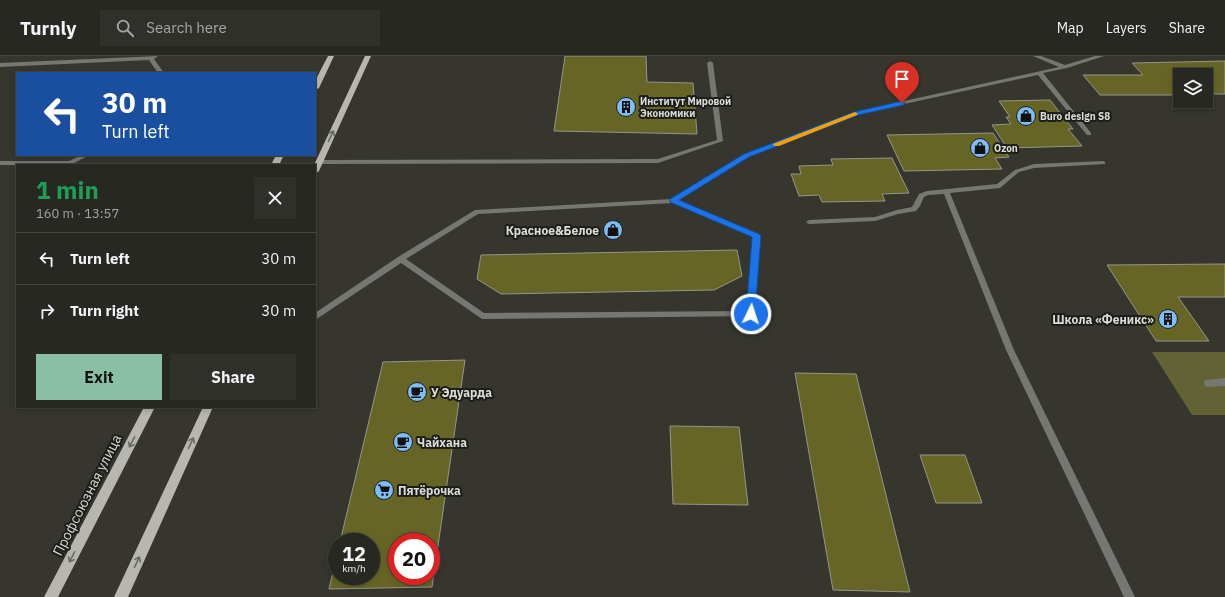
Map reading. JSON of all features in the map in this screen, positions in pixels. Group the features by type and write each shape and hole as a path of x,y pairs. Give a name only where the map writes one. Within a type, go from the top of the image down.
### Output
{"main road":[{"path":"316,86 331,56"},
{"path":"316,169 368,56"},
{"name":"Профсоюзная улица","path":"51,597 149,408"},
{"path":"120,597 208,408"}],"lane":[{"path":"1036,56 1065,67"},
{"path":"673,201 747,156 856,113 1040,73 1101,56"},
{"path":"0,64 153,57 160,72"},
{"path":"319,162 658,161 720,141 710,63"},
{"path":"1040,73 1089,134"},
{"path":"0,163 70,163 85,156"},
{"path":"809,222 876,218 914,209 918,206 921,196 927,193 998,186 1005,183 1017,171 1034,166 1103,163"},
{"path":"946,191 1010,350 1130,597"},
{"path":"316,316 401,259 477,212 673,201 757,236 751,314 482,316 401,259"},
{"path":"1208,382 1225,382"}],"shaded area":[{"path":"1152,352 1225,352 1225,415 1192,415"}],"building":[{"name":"Институт Мировой Экономики","path":"565,56 646,56 647,82 693,83 697,134 554,131"},
{"path":"1225,61 1225,94 1213,94 1213,68 1173,68 1173,95 1100,95 1083,75 1143,75 1132,63"},
{"path":"1050,100 1073,129 1068,129 1082,146 1007,148 992,125 1011,124 1006,117 1010,117 999,101"},
{"path":"993,133 1009,157 995,158 1002,169 904,171 887,135"},
{"path":"892,158 909,193 882,194 885,201 822,202 819,195 799,196 791,174 801,174 799,166 833,165 831,159"},
{"path":"737,250 742,276 714,290 501,294 477,279 481,255"},
{"name":"Школа «Феникс»","path":"1225,264 1225,297 1178,297 1209,341 1156,341 1107,265"},
{"path":"465,360 440,533 388,533 388,585 432,585 432,587 329,589 330,585 380,585 380,533 342,533 383,362"},
{"path":"795,373 856,374 910,592 833,590"},
{"path":"670,426 739,427 748,505 673,504"},
{"path":"920,455 965,455 982,503 936,503"}],"slow traffic":[{"path":"777,144 855,114"}],"place":[{"name":"Институт Мировой Экономики","path":"626,107"},
{"name":"Buro design S8","path":"1026,116"},
{"name":"Ozon","path":"980,148"},
{"name":"Красное&Белое","path":"613,230"},
{"name":"Школа «Феникс»","path":"1168,319"},
{"name":"У Эдуарда","path":"417,392"},
{"name":"Чайхана","path":"403,442"},
{"name":"Пятёрочка","path":"384,490"}],"route":[{"path":"751,314 757,236 673,201 747,156 856,113 902,103"}]}
